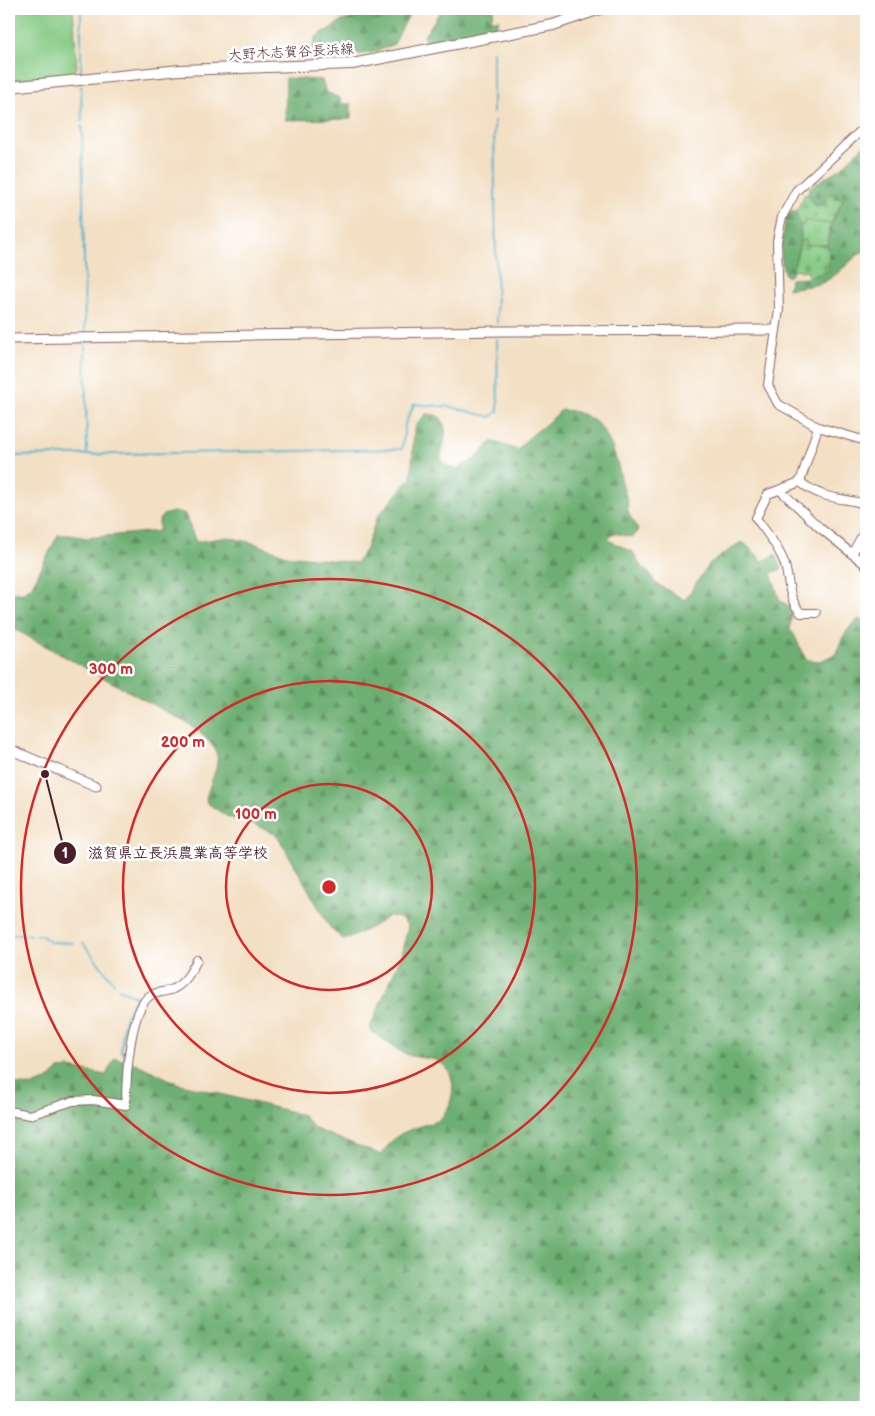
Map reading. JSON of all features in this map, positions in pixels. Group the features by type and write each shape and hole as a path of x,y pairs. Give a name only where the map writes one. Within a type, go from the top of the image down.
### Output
{"main road":[{"name":"大野木志賀谷長浜線","path":"9,87 180,70 352,64 553,25 600,9"}],"street":[{"path":"866,126 796,191 782,217 777,241 779,310 768,385 778,404 818,427 866,441"},
{"path":"9,339 502,331 775,330"},
{"path":"800,482 818,427"},
{"path":"800,482 768,494 756,518 784,562 788,590 796,607 801,613 816,613"},
{"path":"800,482 828,498 842,498 866,504"},
{"path":"780,490 820,528 866,565"},
{"path":"852,554 866,528"},
{"path":"9,749 96,786"},
{"path":"9,1111 30,1115 73,1101 93,1100 126,1105 133,1026 143,1004 150,996 173,989 189,976 197,960"}],"green space":[{"path":"13,9 73,9 77,68 68,75 9,80 9,16"},
{"path":"371,9 412,9 394,44 376,52 314,61 313,48 316,37 342,21 361,16"},
{"path":"442,9 494,9 491,20 499,20 495,31 425,44 424,36"},
{"path":"286,78 322,80 326,92 340,98 341,104 351,104 351,119 285,120"},
{"path":"866,143 866,249 826,281 815,285 788,289 790,279 808,278 829,250 830,230 843,200 835,196 836,194 824,204 815,206 809,197 810,187 841,168"},
{"path":"805,194 808,195 815,206 824,204 829,194 836,194 835,197 843,200 831,224 804,220 804,225 800,225 795,213"},
{"path":"793,211 798,218 801,233 792,274 787,277 782,265 782,248 787,215"},
{"path":"804,219 831,224 827,239 828,245 806,245 805,240 801,241 800,225 804,225"},
{"path":"806,240 806,245 828,245 829,270 808,278 808,272 793,269 801,241"},
{"path":"561,410 577,412 590,418 608,438 618,465 629,514 637,526 638,532 632,537 613,533 608,540 633,552 640,565 651,575 655,583 685,600 709,564 741,542 763,561 776,554 782,569 771,573 780,601 790,606 792,612 790,630 802,653 808,660 820,661 836,654 851,625 859,619 866,625 866,1407 9,1407 9,1082 23,1085 37,1084 49,1079 59,1069 70,1068 106,1075 115,1058 137,1064 177,1083 292,1112 303,1116 315,1129 382,1155 391,1142 400,1134 440,1119 449,1106 453,1090 447,1068 441,1063 433,1059 404,1053 372,1032 370,1027 402,954 408,926 400,918 389,916 367,930 344,940 331,929 277,835 256,825 228,817 207,803 206,798 217,765 216,751 211,744 192,726 16,630 9,628 9,592 21,592 32,586 58,535 86,538 159,531 159,520 163,515 174,512 185,514 196,542 228,537 253,543 287,555 356,563 366,549 377,517 411,478 414,430 418,422 426,414 438,416 443,422 445,440 441,458 443,463 457,469 478,457 492,441 518,450 522,444"}],"waterway":[{"path":"81,9 81,76"},
{"path":"627,13 634,9"},
{"path":"493,51 493,113"},
{"path":"81,86 82,121"},
{"path":"494,121 497,324"},
{"path":"82,126 85,333"},
{"path":"9,456 402,449 405,424 414,404 451,407 491,417 498,411 497,339"},
{"path":"85,344 87,454"},
{"path":"9,934 30,935"},
{"path":"36,935 41,935 50,942 73,943"},
{"path":"83,943 114,983"},
{"path":"118,989 136,996 124,1022 121,1051 127,1057"}],"place":[{"name":"滋賀県立長浜農業高等学校","path":"45,774"}]}
